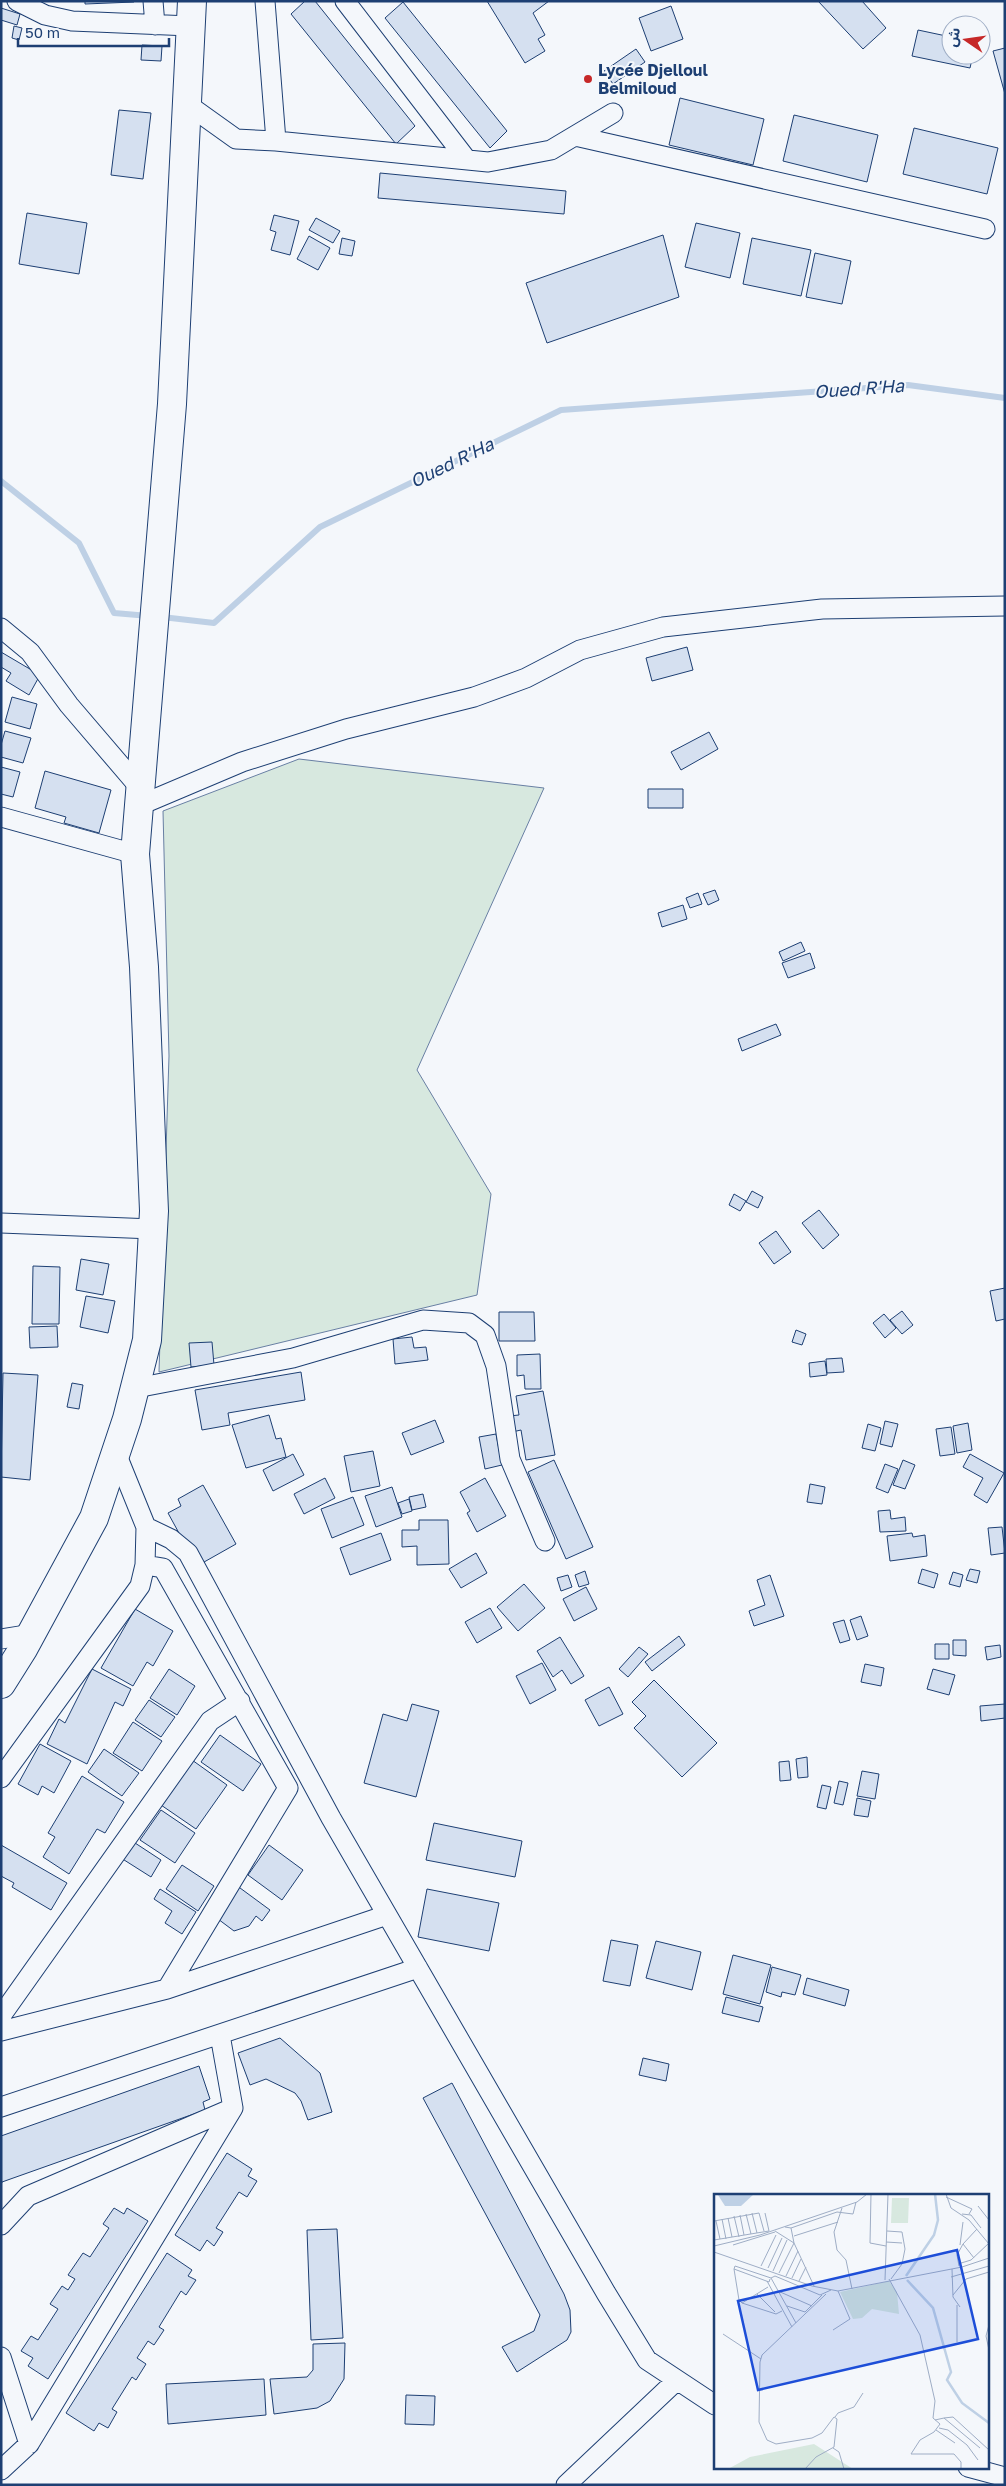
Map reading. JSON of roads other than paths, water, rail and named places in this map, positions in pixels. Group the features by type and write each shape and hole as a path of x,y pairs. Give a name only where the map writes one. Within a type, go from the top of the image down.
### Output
{"main road":[{"path":"1,1684 32,1634 94,1518 136,1388 147,1340 153,1229 144,967 135,854 172,404 191,14"}],"street":[{"path":"16,1 45,15 72,21 155,25 191,14"},
{"path":"152,1 155,25"},
{"path":"266,1 276,141"},
{"path":"345,1 467,160"},
{"path":"187,104 236,139 276,141 488,162 551,150 613,114"},
{"path":"575,136 985,229"},
{"path":"1,628 30,652 139,797 346,729 474,697 526,678 580,650 663,627 822,609 1005,606"},
{"path":"1,817 135,854"},
{"path":"1,1223 153,1229"},
{"path":"136,1388 293,1358 423,1320 469,1323 485,1335 496,1366 510,1459 545,1541"},
{"path":"1,1778 140,1586 146,1565 146,1527 116,1453"},
{"path":"146,1527 171,1539 188,1554 327,1809 606,2293 647,2360 714,2404"},
{"path":"146,1565 171,1539"},
{"path":"146,1565 163,1568 288,1788 167,1989"},
{"path":"1,1639 32,1634"},
{"path":"1,2016 210,1721 240,1701"},
{"path":"1,2031 167,1989 387,1914"},
{"path":"1,2107 418,1968"},
{"path":"1,2470 29,2444 233,2108 220,2035"},
{"path":"1,2225 28,2196 233,2108"},
{"path":"1,2358 29,2444"},
{"path":"566,2485 677,2380"},
{"path":"972,2468 1005,2476"}],"waterway":[{"name":"Oued R'Ha","path":"162,617 214,623 320,527 561,410 908,385 1005,398"},
{"name":"Oued R'Ha","path":"1,481 79,543 114,613 149,616"}],"place":[{"name":"Lycée Djelloul Belmiloud","path":"588,79"}]}
